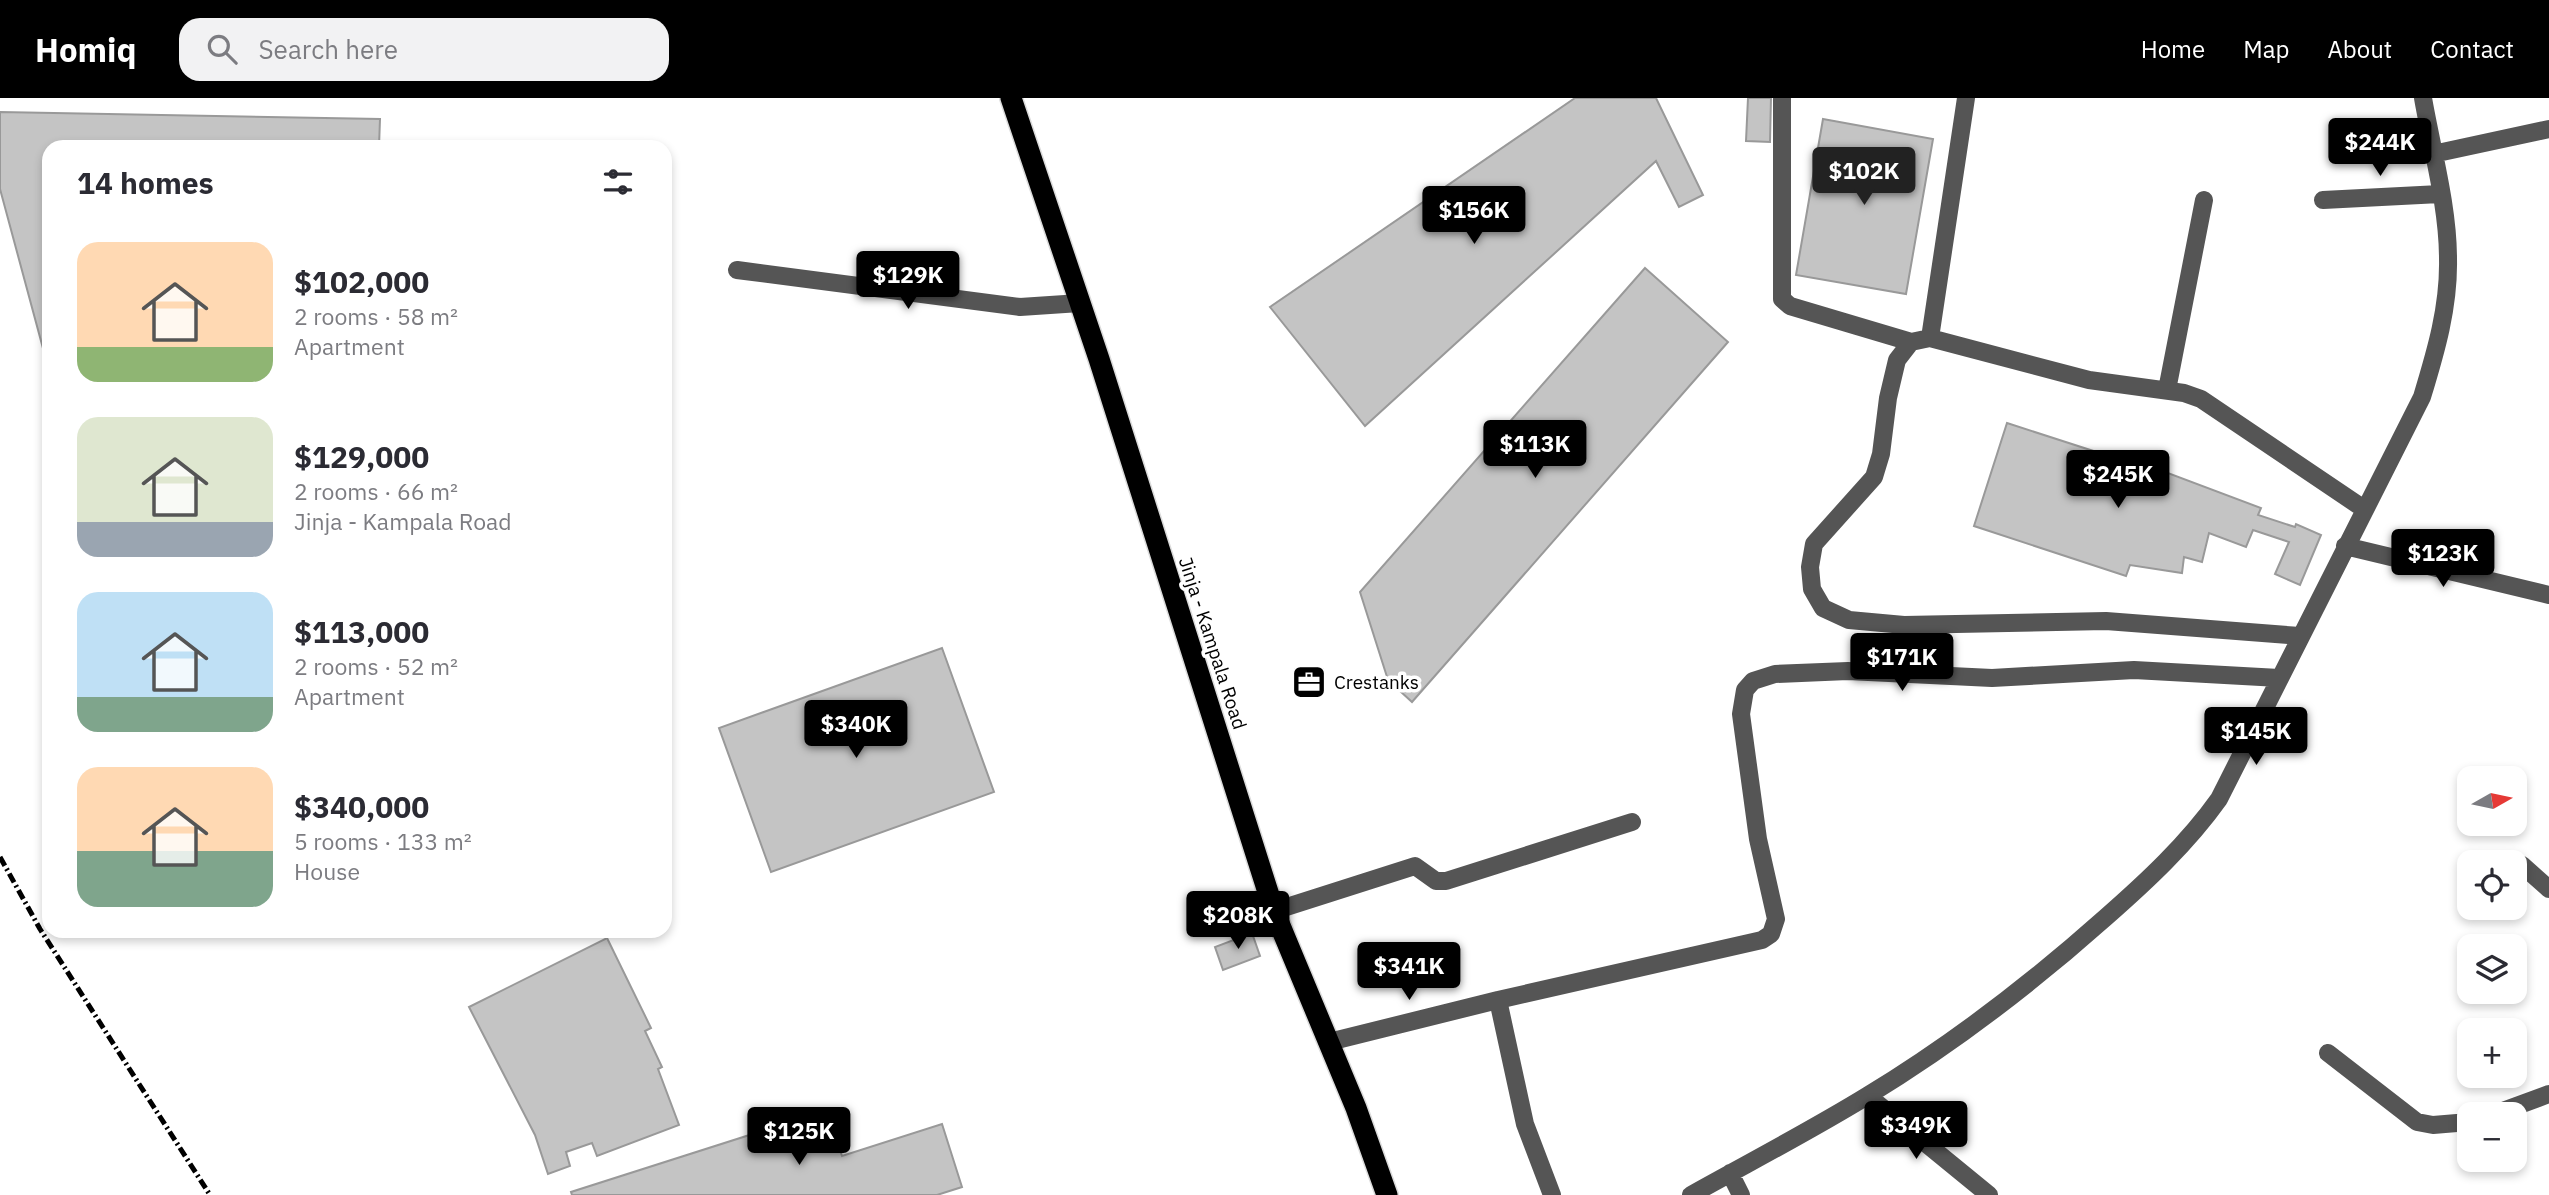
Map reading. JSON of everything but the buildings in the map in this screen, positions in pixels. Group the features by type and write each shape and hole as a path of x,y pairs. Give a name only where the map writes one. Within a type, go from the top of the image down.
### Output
{"highway":[{"name":"Jinja - Kampala Road","path":"1011,98 1080,303 1274,911 1329,1042 1387,1195"}],"street":[{"path":"1782,98 1782,299 1790,306 1911,342 1930,338 2089,380 2166,390 2201,399 2364,509"},
{"path":"1930,338 1966,98"},
{"path":"1691,1195 1868,1096 2008,998 2070,949 2153,874 2197,829 2219,799 2422,397 2439,344 2447,294 2449,257 2423,98"},
{"path":"2433,154 2549,129"},
{"path":"2323,200 2440,194"},
{"path":"2166,390 2204,200"},
{"path":"737,270 1020,307 1080,303"},
{"path":"1911,342 1897,360 1888,398 1881,454 1874,477 1814,544 1810,567 1812,589 1824,608 1849,620 1904,625 2106,621 2300,636"},
{"path":"2345,546 2549,595"},
{"path":"1329,1042 1498,1000 1762,940 1771,934 1776,919 1756,827 1741,714 1745,690 1765,675 1848,671 2027,678 2134,670 2278,678"},
{"path":"1274,911 1415,866 1436,881 1446,881 1632,822"},
{"path":"2527,869 2549,889"},
{"path":"1498,1000 1525,1124 1552,1195"},
{"path":"2328,1053 2417,1122 2433,1125 2457,1123"},
{"path":"2527,1102 2549,1094"},
{"path":"1868,1096 1989,1195"},
{"path":"1730,1173 1741,1195"}],"railway":[{"path":"0,857 42,932"},
{"path":"46,938 210,1195"}],"place":[{"name":"Crestanks","path":"1309,682"}]}
